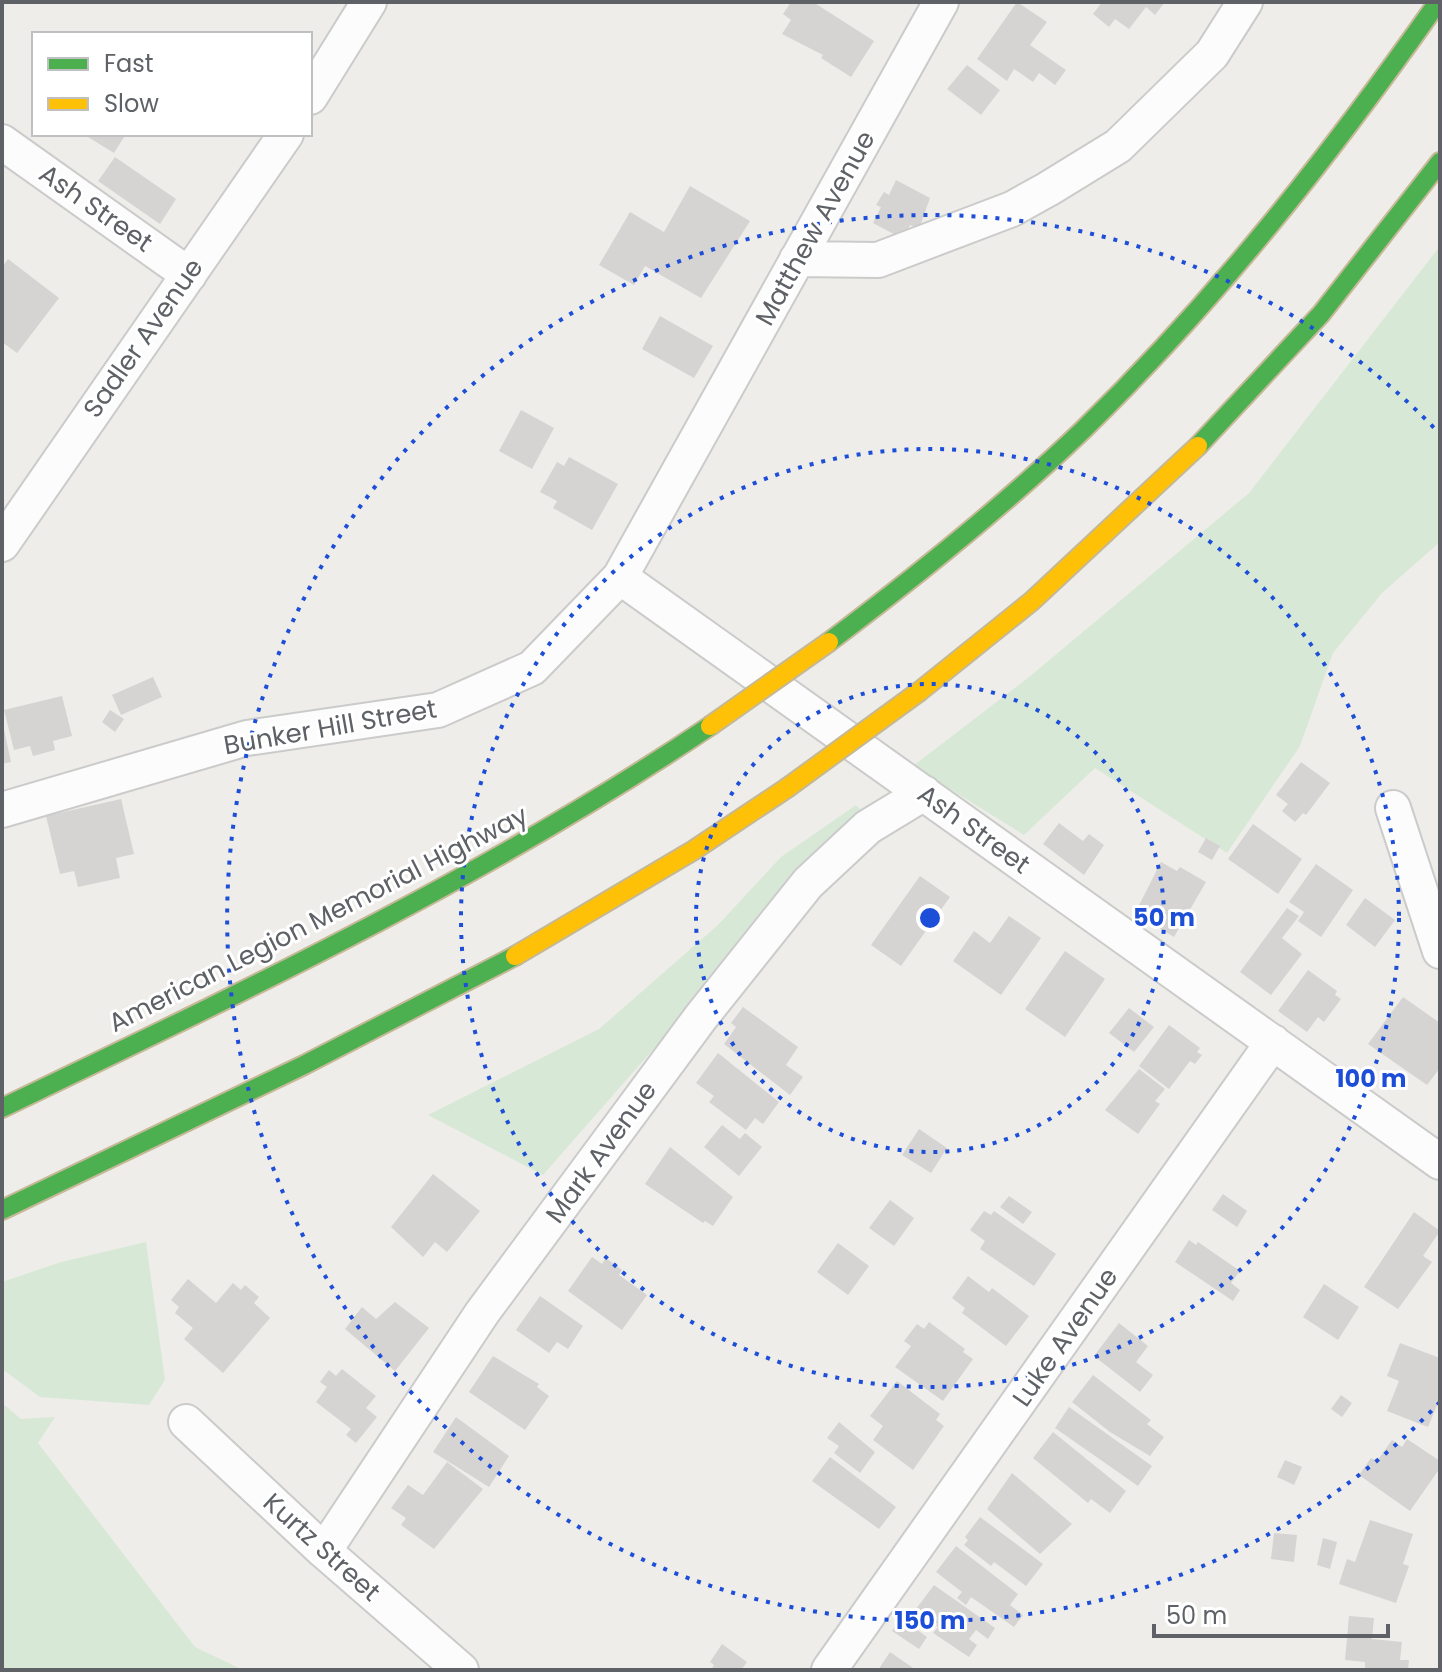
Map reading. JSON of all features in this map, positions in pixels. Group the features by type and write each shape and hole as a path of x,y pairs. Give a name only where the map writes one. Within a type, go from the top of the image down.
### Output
{"highway":[{"name":"American Legion Memorial Highway","path":"2,1108 450,887 594,803 829,642 954,544 1133,377 1284,208 1354,119 1438,2"},
{"path":"2,1210 322,1055 523,952 625,895 722,835 787,788 1002,630 1166,478 1320,312 1440,162"}],"street":[{"path":"312,94 369,2"},
{"name":"Matthew Avenue","path":"620,577 941,2"},
{"path":"797,259 878,260 1012,209 1048,189 1118,146 1212,54 1245,2"},
{"name":"Sadler Avenue","path":"2,544 285,136"},
{"name":"Ash Street","path":"2,142 189,275"},
{"name":"Ash Street","path":"620,577 1440,1162"},
{"name":"Bunker Hill Street","path":"2,810 247,738 438,710 532,668 620,577"},
{"name":"Mark Avenue","path":"324,1551 482,1313 701,1017 808,883 868,827 924,793"},
{"path":"1393,808 1440,951"},
{"name":"Luke Avenue","path":"829,1670 1273,1042"},
{"name":"Kurtz Street","path":"186,1422 324,1551 461,1670"}],"green space":[{"path":"1440,246 1440,542 1382,593 1333,653 1300,746 1227,853 1095,768 1024,835 913,766 1029,677 1249,493"},
{"path":"856,805 869,818 799,883 543,1175 428,1115 599,1029 718,925 781,857"},
{"path":"146,1242 165,1380 149,1405 40,1397 2,1369 2,1282 61,1262"},
{"path":"2,1403 21,1419 55,1417 38,1443 195,1647 243,1670 2,1670"}],"building":[{"path":"791,2 813,2 874,41 851,77 821,58 823,55 782,34 791,20 783,14"},
{"path":"1017,2 1047,22 1030,45 1066,70 1055,85 1039,73 1033,82 1014,69 1007,81 977,59"},
{"path":"1102,2 1165,2 1155,15 1146,7 1129,29 1115,19 1109,27 1093,14"},
{"path":"967,65 1000,90 981,115 947,89"},
{"path":"89,136 125,136 114,153"},
{"path":"115,157 176,199 160,224 98,181"},
{"path":"896,180 930,198 919,229 910,225 903,239 873,223 881,207 876,205 884,192 889,195"},
{"path":"690,186 750,221 701,298 645,266 634,285 599,265 630,212 664,232"},
{"path":"8,259 59,298 17,353 2,342 2,267"},
{"path":"660,316 713,346 694,378 642,349"},
{"path":"521,410 554,428 532,469 499,451"},
{"path":"569,457 618,484 592,530 553,508 557,501 540,492 557,462 564,466"},
{"path":"153,677 162,697 121,715 112,695"},
{"path":"62,696 72,736 53,741 55,750 33,756 30,746 14,750 4,710"},
{"path":"110,710 124,719 115,732 102,722"},
{"path":"2,720 11,762 2,764"},
{"path":"1301,762 1330,783 1306,815 1303,813 1295,822 1282,811 1288,804 1276,795"},
{"path":"121,799 134,854 116,858 120,878 78,887 74,871 60,874 46,816"},
{"path":"1059,823 1083,841 1089,834 1104,845 1084,875 1043,844"},
{"path":"1253,824 1302,859 1278,894 1228,859"},
{"path":"1206,838 1220,846 1212,860 1198,852"},
{"path":"1161,862 1177,871 1180,867 1206,882 1174,937 1157,927 1163,918 1154,913 1149,921 1135,913"},
{"path":"1316,864 1353,890 1321,937 1298,921 1304,912 1289,902"},
{"path":"920,876 950,897 901,966 871,945"},
{"path":"1365,898 1395,920 1375,947 1346,925"},
{"path":"1287,908 1299,916 1282,938 1302,954 1271,995 1240,972"},
{"path":"1009,916 1041,938 1001,995 953,961 974,931 990,943"},
{"path":"1065,951 1105,979 1065,1037 1025,1009"},
{"path":"1308,970 1337,991 1335,995 1341,999 1324,1022 1318,1017 1307,1032 1278,1011"},
{"path":"1403,997 1440,1023 1440,1068 1427,1085 1368,1044"},
{"path":"743,1007 798,1047 786,1065 803,1077 790,1095 724,1044 736,1027 731,1023"},
{"path":"1129,1008 1154,1027 1134,1052 1109,1033"},
{"path":"1169,1025 1200,1048 1197,1052 1202,1055 1195,1064 1190,1061 1169,1089 1139,1066"},
{"path":"718,1053 779,1102 763,1124 755,1118 746,1130 709,1102 714,1096 696,1083"},
{"path":"1139,1069 1165,1089 1155,1101 1160,1104 1138,1134 1105,1110"},
{"path":"722,1125 740,1139 745,1133 762,1147 739,1176 704,1147"},
{"path":"919,1129 947,1148 931,1173 902,1155"},
{"path":"670,1147 733,1197 713,1226 705,1221 703,1223 645,1184"},
{"path":"433,1174 480,1211 447,1252 435,1242 423,1257 391,1227"},
{"path":"1223,1194 1247,1211 1237,1227 1212,1210"},
{"path":"1009,1196 1032,1212 1023,1224 1000,1207"},
{"path":"890,1200 914,1218 894,1246 869,1228"},
{"path":"984,1211 991,1215 994,1211 1056,1254 1034,1286 980,1249 985,1241 970,1230"},
{"path":"1414,1212 1440,1231 1423,1256 1432,1262 1398,1309 1364,1287"},
{"path":"1189,1240 1196,1245 1198,1242 1240,1271 1231,1283 1240,1290 1233,1301 1175,1262"},
{"path":"838,1243 869,1266 848,1295 817,1272"},
{"path":"592,1257 602,1264 606,1258 622,1270 619,1275 647,1295 622,1330 568,1291"},
{"path":"968,1276 989,1292 992,1288 1029,1316 1006,1346 962,1313 965,1308 952,1298"},
{"path":"188,1279 216,1303 233,1283 241,1290 245,1285 259,1297 254,1303 270,1318 223,1373 184,1339 193,1328 175,1313 179,1307 171,1300"},
{"path":"1324,1284 1359,1307 1338,1340 1303,1317"},
{"path":"540,1296 583,1326 568,1349 557,1342 549,1353 516,1330"},
{"path":"395,1302 429,1328 395,1371 345,1329 362,1307 376,1319"},
{"path":"929,1322 965,1349 963,1352 973,1359 943,1401 895,1367 911,1346 904,1341 917,1324 924,1329"},
{"path":"1119,1323 1148,1346 1136,1362 1153,1375 1140,1392 1094,1356"},
{"path":"1400,1343 1440,1358 1440,1398 1428,1427 1387,1411 1399,1381 1387,1376"},
{"path":"493,1356 539,1384 537,1387 549,1396 525,1430 469,1392"},
{"path":"342,1369 376,1396 366,1408 377,1417 356,1443 346,1435 351,1429 316,1402 327,1387 320,1382 329,1370 336,1376"},
{"path":"1093,1375 1151,1420 1147,1424 1164,1437 1150,1456 1110,1432 1072,1402"},
{"path":"897,1381 940,1414 936,1420 944,1426 913,1470 873,1440 883,1426 870,1416"},
{"path":"1341,1395 1352,1403 1342,1417 1331,1409"},
{"path":"1069,1407 1152,1466 1138,1486 1055,1428"},
{"path":"456,1417 509,1456 489,1487 433,1452"},
{"path":"839,1422 875,1452 860,1473 834,1453 839,1446 827,1438"},
{"path":"1053,1432 1126,1491 1110,1513 1091,1499 1088,1503 1033,1458"},
{"path":"1407,1439 1440,1461 1440,1468 1410,1511 1359,1475 1371,1458 1377,1461 1392,1440 1402,1447"},
{"path":"830,1457 896,1507 879,1529 812,1481"},
{"path":"1285,1460 1302,1467 1294,1485 1277,1477"},
{"path":"447,1462 483,1489 434,1549 401,1525 406,1518 391,1508 408,1485 423,1495"},
{"path":"1012,1473 1072,1524 1040,1554 987,1509"},
{"path":"980,1517 1043,1564 1026,1586 994,1562 991,1566 964,1545 968,1540 965,1537"},
{"path":"1370,1520 1413,1534 1403,1564 1409,1566 1396,1603 1339,1584 1347,1559 1355,1562"},
{"path":"1274,1533 1297,1535 1294,1562 1271,1559"},
{"path":"1323,1538 1337,1542 1330,1569 1317,1565"},
{"path":"956,1546 1018,1594 1010,1605 1023,1615 1014,1627 971,1597 966,1605 957,1598 962,1592 936,1572"},
{"path":"934,1585 995,1628 988,1639 976,1630 969,1639 977,1645 969,1657 933,1633 938,1627 916,1609"},
{"path":"1349,1616 1374,1618 1372,1639 1402,1642 1400,1660 1409,1660 1408,1670 1365,1670 1365,1662 1345,1660"},
{"path":"901,1618 927,1637 919,1649 892,1631"},
{"path":"722,1644 747,1662 741,1670 711,1670 714,1665 710,1662"},
{"path":"890,1652 916,1670 878,1670"}],"traffic: fast":[{"path":"829,642 992,513 1054,458 1133,380 1271,224 1356,115 1438,2"},
{"path":"1198,446 1321,314 1440,162"},
{"path":"2,1108 274,976 452,882 539,833 710,726"},
{"path":"2,1210 304,1065 515,956"}],"traffic: slow":[{"path":"920,691 1032,601 1198,446"},
{"path":"710,726 829,642"},
{"path":"787,788 920,691"},
{"path":"515,956 694,850 787,788"}]}
